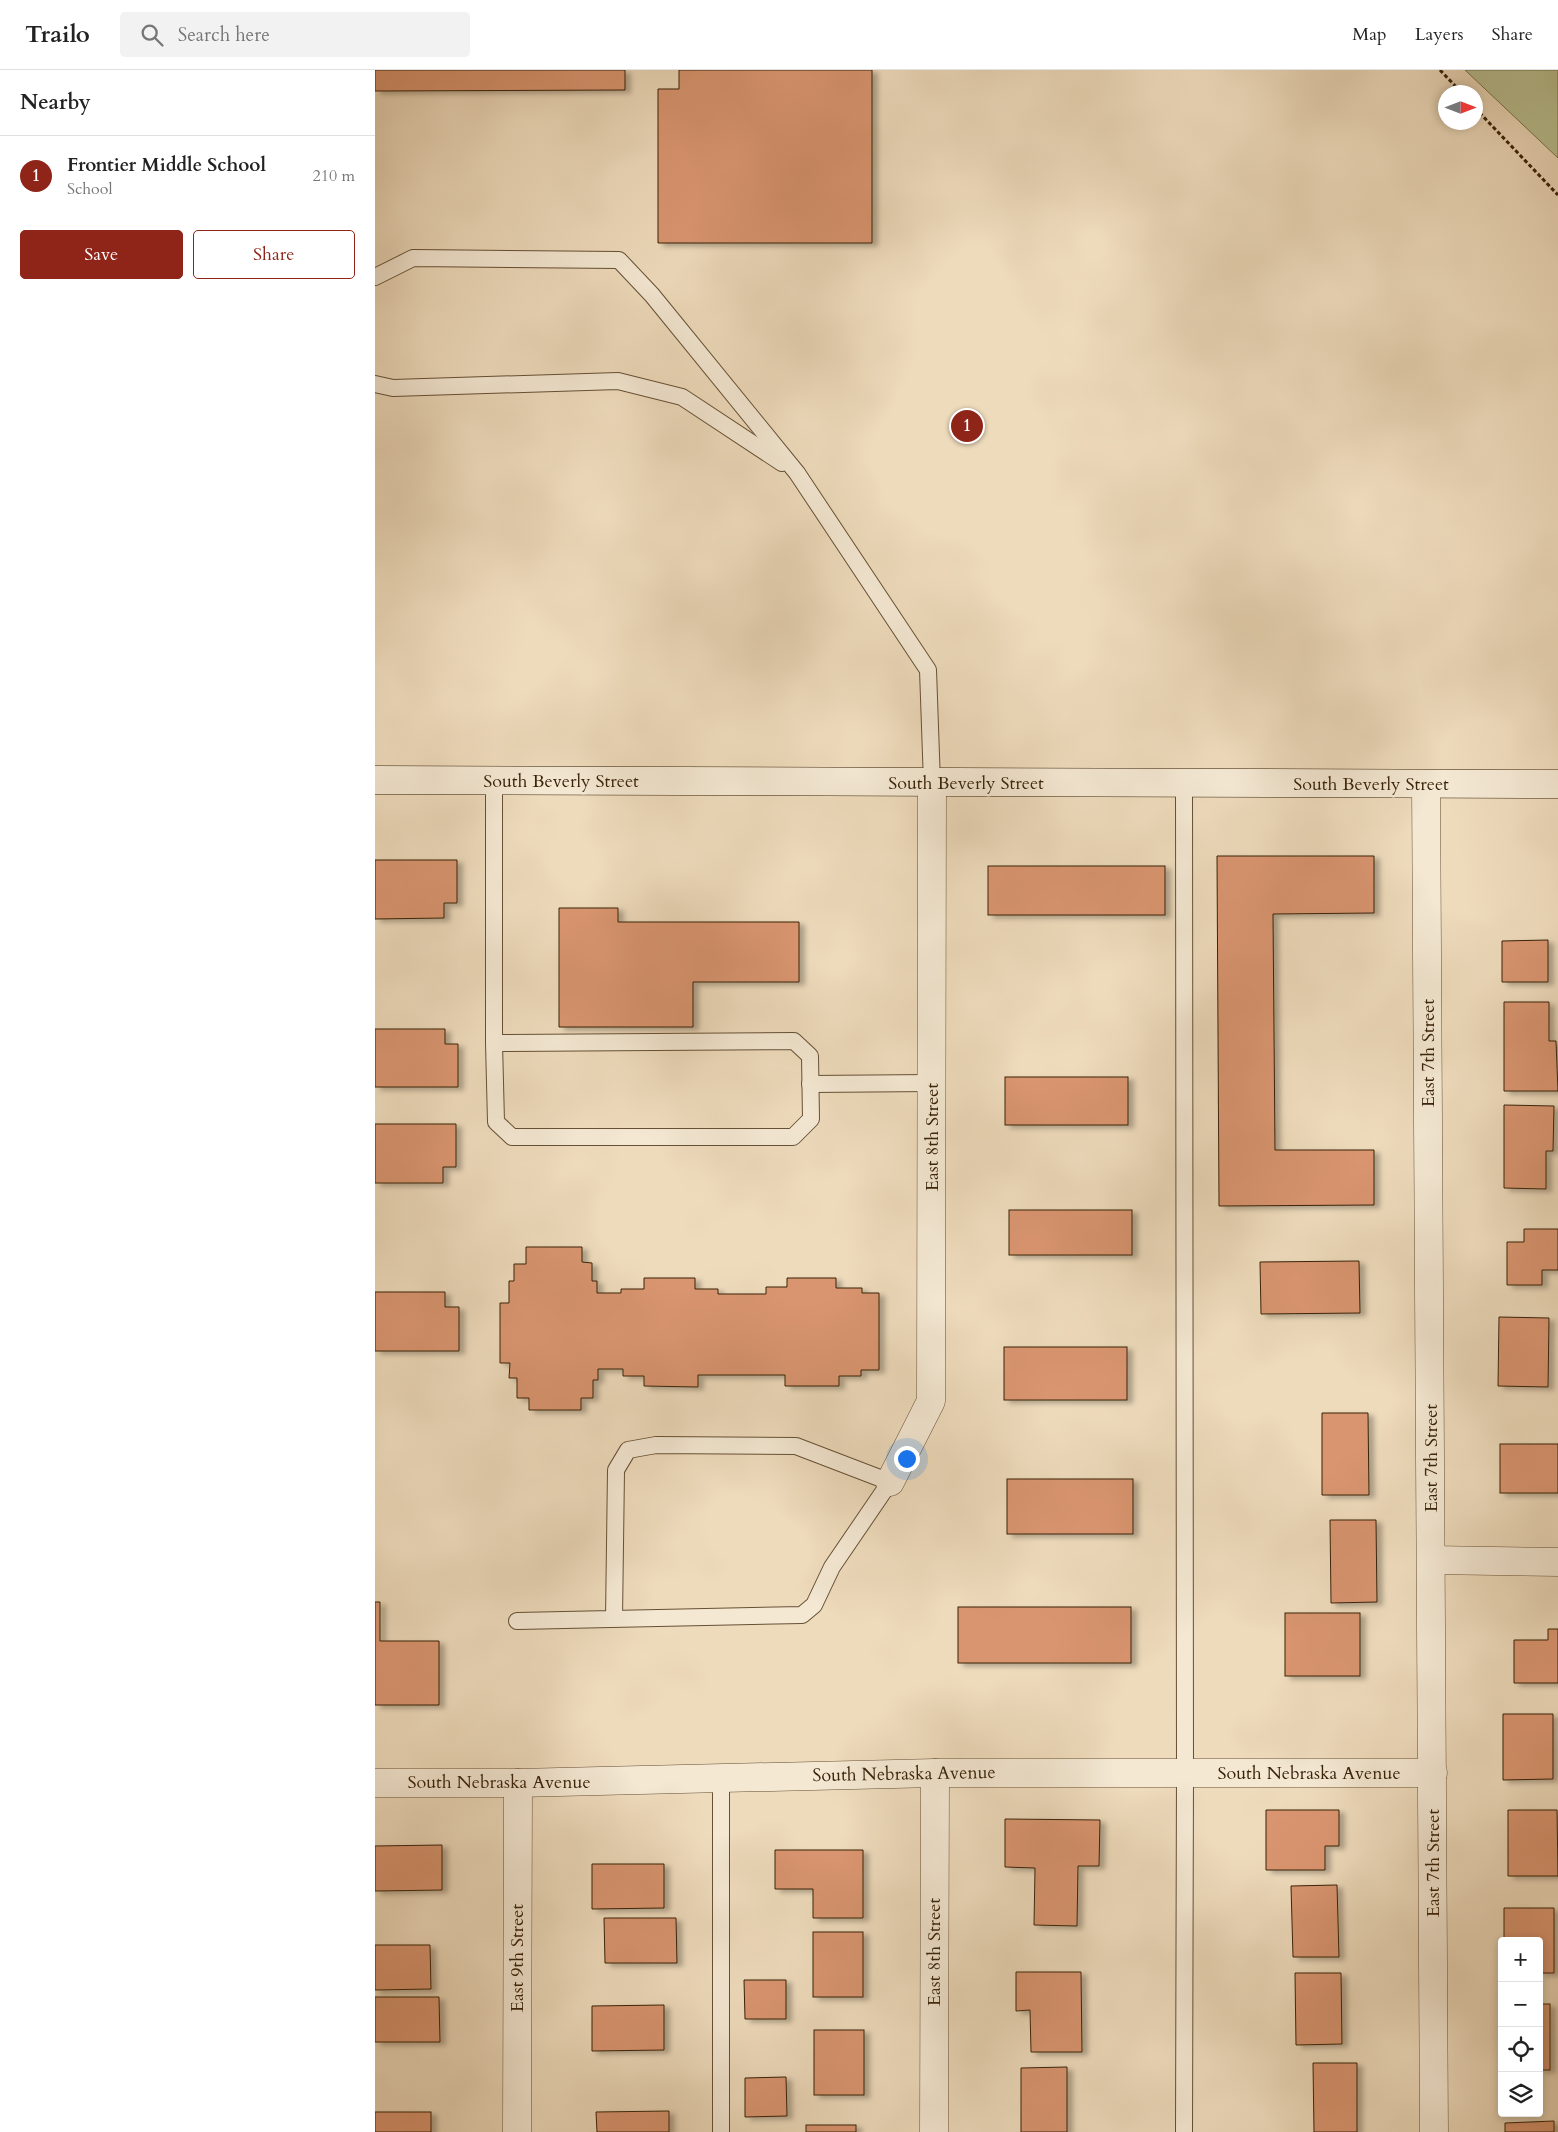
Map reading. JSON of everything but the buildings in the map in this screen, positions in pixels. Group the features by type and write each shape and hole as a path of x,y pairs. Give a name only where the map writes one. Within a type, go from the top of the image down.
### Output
{"street":[{"name":"South Beverly Street","path":"375,780 1558,784"},
{"name":"East 8th Street","path":"890,1482 931,1401 932,783"},
{"name":"East 7th Street","path":"1426,784 1434,2132"},
{"path":"1432,1560 1558,1562"},
{"name":"East 8th Street","path":"934,2132 935,1773"},
{"name":"South Nebraska Avenue","path":"375,1783 518,1784 935,1773 1433,1773"},
{"name":"East 9th Street","path":"517,2132 518,1784"}],"lane":[{"path":"375,277 413,258 619,260 652,295 797,473 928,670 932,783"},
{"path":"375,384 393,388 618,381 682,397 797,473"},
{"path":"494,781 494,1043 496,1122 512,1137 793,1137 811,1119 811,1056 794,1041 494,1043"},
{"path":"1184,784 1184,2132"},
{"path":"811,1084 932,1083"},
{"path":"517,1621 614,1619 802,1615 814,1606 832,1567 890,1482 796,1446 656,1445 628,1450 616,1470 614,1619"},
{"path":"721,1778 721,2132"}],"path":[{"path":"1440,70 1454,85"},
{"path":"1483,116 1558,195"}],"green space":[{"path":"1465,70 1558,70 1558,158 1483,85"}],"place":[{"name":"Frontier Middle School","path":"967,426"}]}
